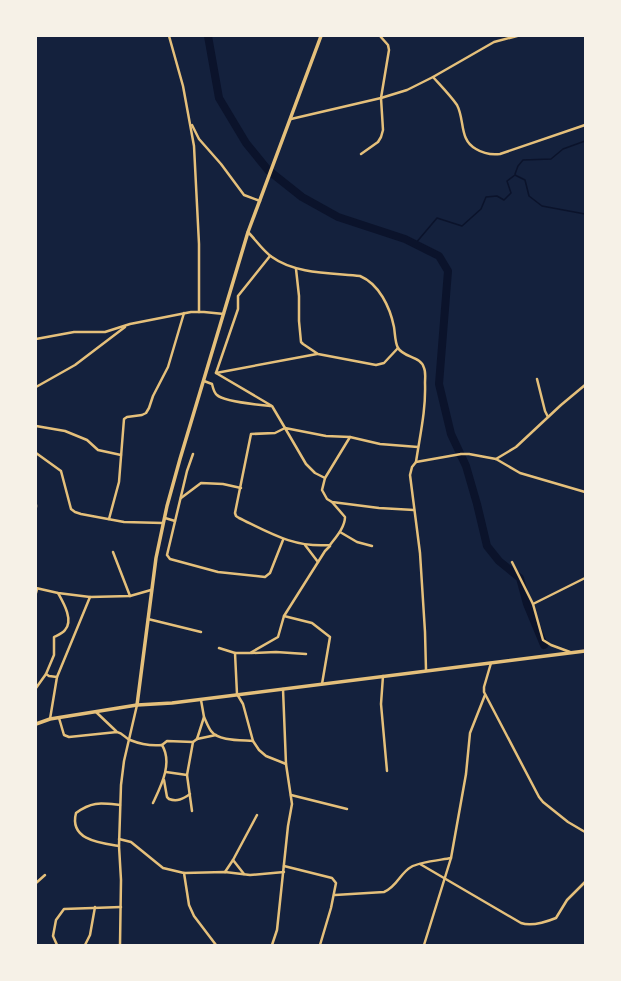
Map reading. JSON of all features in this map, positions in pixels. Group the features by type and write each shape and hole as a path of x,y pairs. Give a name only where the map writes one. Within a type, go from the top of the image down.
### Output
{"street":[{"path":"169,36 181,79 193,138 195,156 199,244 199,312"},
{"path":"120,945 121,862 119,839 124,761 137,705 151,590 164,521 180,459 248,232 321,36"},
{"path":"361,154 378,142 383,130 381,98 389,50 388,45 380,36"},
{"path":"290,119 381,98 407,90 494,42 517,36"},
{"path":"433,77 457,106 465,139 470,146 484,153 500,154 585,125"},
{"path":"189,118 199,139 221,164 244,196 260,201"},
{"path":"248,232 270,256 296,269 360,276 368,280 375,286 386,304 392,318 398,348 408,357 420,362 425,368 425,402 423,421 416,462 412,467 410,475 420,561 426,670"},
{"path":"216,374 238,309 238,296 270,256"},
{"path":"296,269 301,342 318,354"},
{"path":"36,339 74,332 105,332 130,324 184,313 199,312 224,314"},
{"path":"108,519 119,482 124,419 127,417 142,415 146,413 149,408 153,396 168,367 184,313"},
{"path":"36,387 75,366 130,324"},
{"path":"216,374 318,354 376,365 384,363 398,348"},
{"path":"216,374 272,406 306,464 314,473 325,478"},
{"path":"537,379 545,411 548,417"},
{"path":"204,381 212,384 216,394 221,398 241,403 272,406"},
{"path":"496,459 516,447 548,417 585,386"},
{"path":"36,426 64,431 87,440 98,450 121,455"},
{"path":"330,545 304,544 283,540 236,516 235,513 251,434 275,433 285,428 326,436 350,437 380,444 418,447"},
{"path":"250,653 278,637 284,616 325,551 340,532 345,516 332,502 327,499 322,490 325,478 350,437"},
{"path":"36,453 61,471 71,509 75,512 124,522 175,521"},
{"path":"193,454 187,471 167,555 170,559 218,572 265,577 270,574 283,540"},
{"path":"416,462 469,454 496,459 520,473 585,492"},
{"path":"181,498 201,483 222,484 241,488"},
{"path":"332,502 379,508 414,510"},
{"path":"340,532 357,542 372,546"},
{"path":"304,544 318,562"},
{"path":"113,552 130,596"},
{"path":"512,562 533,604 543,640 551,645 570,652"},
{"path":"533,604 585,578"},
{"path":"36,593 37,588 58,593 90,597 130,596 151,590"},
{"path":"36,688 46,674 54,654 54,638 65,630 68,624 65,605 58,593"},
{"path":"50,719 57,677 90,597"},
{"path":"284,616 312,623 330,637 322,685"},
{"path":"148,618 201,632"},
{"path":"219,648 235,653 276,652 306,654"},
{"path":"36,724 50,719 137,705 201,700 237,694 322,685 426,670 585,651"},
{"path":"235,653 237,694 243,704 253,741 259,750 266,756 286,764"},
{"path":"491,663 483,690 539,797 568,822 585,832"},
{"path":"46,674 57,677"},
{"path":"383,676 381,704 387,771"},
{"path":"272,945 277,930 288,826 292,804 286,764 283,689"},
{"path":"424,945 451,858 466,774 470,733 485,695"},
{"path":"201,700 204,717 211,732 229,740 253,741"},
{"path":"96,712 117,732"},
{"path":"197,739 204,717"},
{"path":"59,718 64,735 69,737 121,732 129,740 151,746 162,745 167,741 193,742 197,739 216,735"},
{"path":"192,811 186,775 193,742"},
{"path":"153,803 166,772 166,754 162,745"},
{"path":"166,772 186,775"},
{"path":"164,779 167,797 169,799 178,800 185,798 190,794"},
{"path":"291,795 347,809"},
{"path":"119,846 90,840 76,828 74,823 76,813 90,804 102,803 120,805"},
{"path":"225,872 257,815"},
{"path":"119,839 131,842 163,868 184,872 225,872 244,875 284,872"},
{"path":"334,895 384,892 395,885 407,870 416,865 451,858"},
{"path":"233,860 244,875"},
{"path":"420,864 521,923 527,925 556,918 567,900 585,882"},
{"path":"284,866 332,878 336,883 320,945"},
{"path":"184,872 189,905 194,916 216,945"},
{"path":"36,883 45,875"},
{"path":"85,945 90,935 95,907"},
{"path":"57,945 53,936 55,925 56,920 64,909 121,907"}],"waterway":[{"path":"208,36 219,98 246,143 268,170 302,197 338,217 405,239 439,256 448,271 439,384 451,434 466,466 487,546 499,561 520,578 527,604 544,645"},
{"path":"515,174 518,166 523,160 551,159 563,149 585,141"},
{"path":"415,244 437,218 462,226 481,209 486,197 497,196 504,200 511,193 507,181 515,175 525,180 529,196 542,206 585,214"}]}
